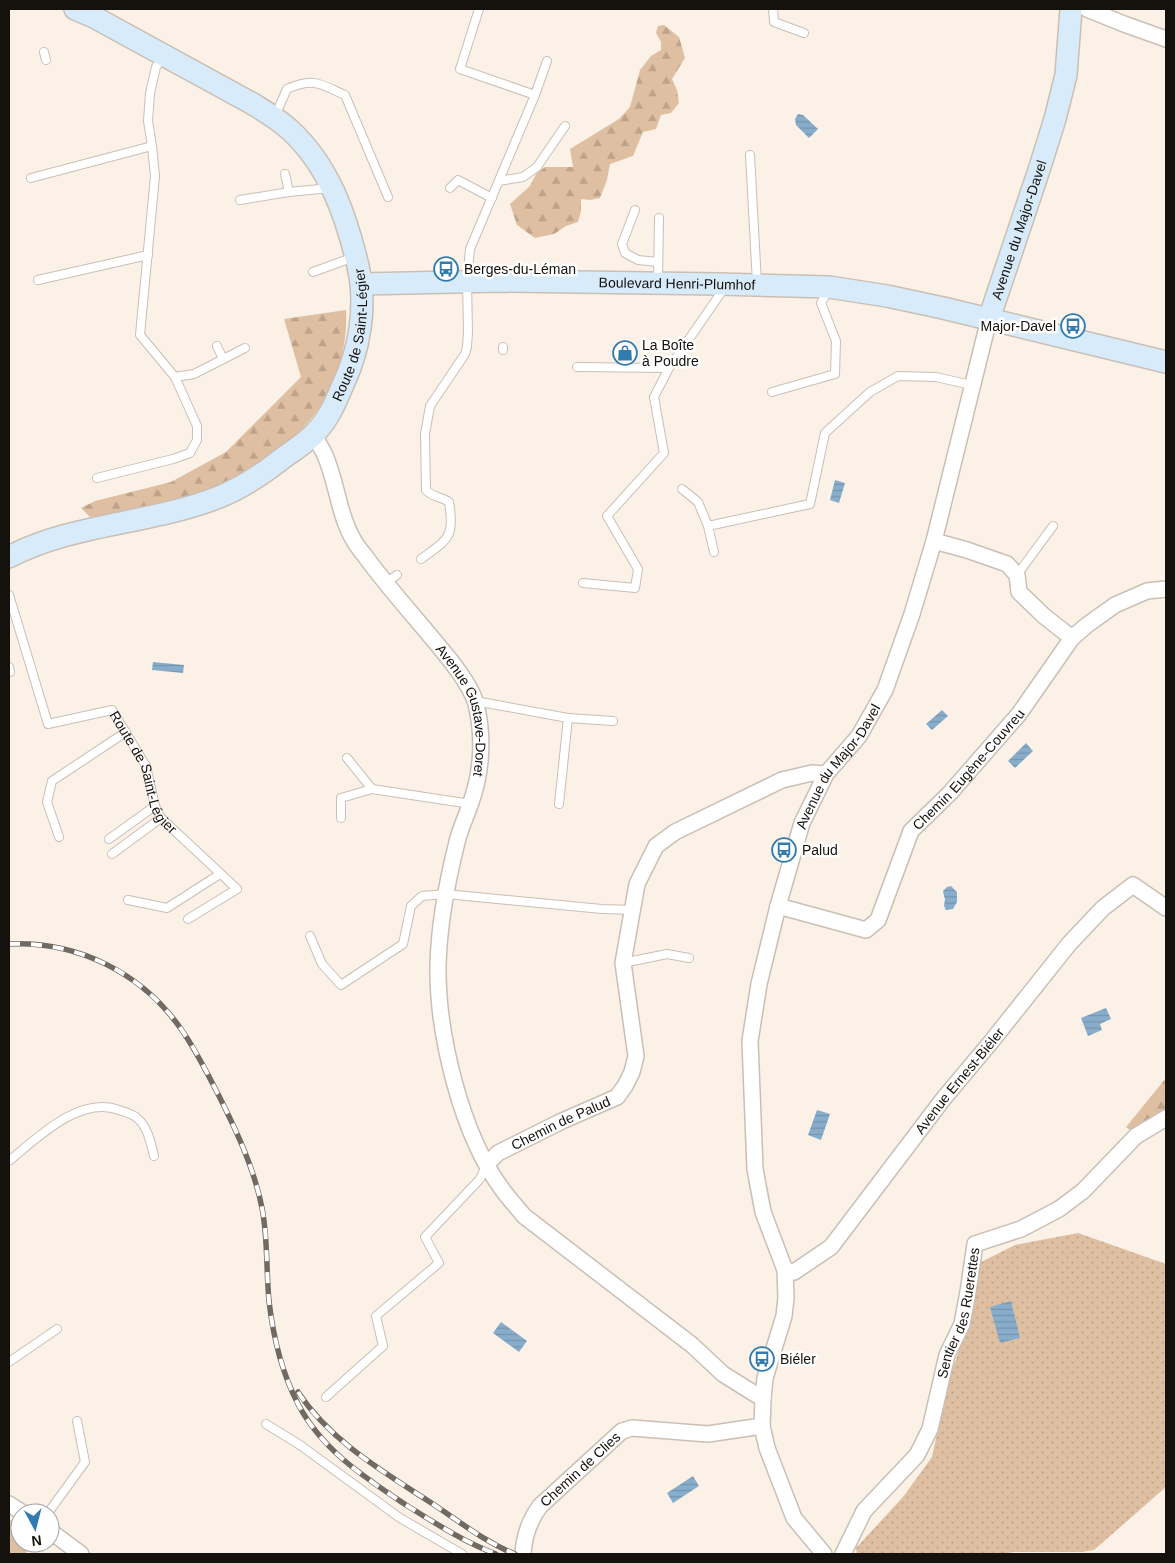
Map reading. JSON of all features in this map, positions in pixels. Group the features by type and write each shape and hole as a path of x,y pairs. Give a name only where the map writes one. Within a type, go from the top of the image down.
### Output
{"street":[{"name":"Route de Saint-Légier","path":"9,557 49,540 173,511 219,497 263,474 314,435 332,411 349,373 360,328 362,284 343,212 316,160 303,143 275,118 253,104 75,9"},
{"name":"Avenue du Major-Davel","path":"824,1554 794,1518 767,1448 762,1426 765,1378 784,1316 786,1298 785,1270 764,1212 755,1169 750,1041 759,984 778,906 802,823 826,774 859,736 881,698 912,614 934,541 988,319 1055,119 1066,75 1072,9"},
{"path":"1087,9 1166,39"},
{"name":"Boulevard Henri-Plumhof","path":"362,284 658,272 727,284 830,287 887,296 1166,362"},
{"name":"Avenue Gustave-Doret","path":"314,435 324,454 344,519 352,538 391,579 456,666 475,702 481,736 481,753 471,804 457,838 440,932 438,966 443,1024 448,1055 460,1098 479,1149 487,1164"},
{"path":"934,541 1008,564 1017,575 1019,592 1044,616 1072,638"},
{"name":"Chemin Eugène-Couvreu","path":"778,906 866,930 878,920 911,831 950,793 1013,722 1047,677 1072,638 1115,605 1147,591 1166,589"},
{"name":"Chemin de Palud","path":"487,1164 498,1153 562,1121 617,1097 625,1086 632,1072 636,1056 623,963 637,884 656,846 675,832 782,780 812,773 826,774"},
{"name":"Avenue Ernest-Biéler","path":"785,1270 794,1272 831,1247 944,1098 1069,944 1103,908 1133,885 1166,908"},
{"name":"Sentier des Ruerettes","path":"843,1554 864,1511 917,1455 930,1429 947,1355 962,1324 975,1244 1021,1229 1059,1209 1082,1191 1136,1136 1166,1118"},
{"path":"487,1164 502,1189 524,1216 692,1345 723,1374 763,1399"},
{"name":"Chemin de Clies","path":"523,1554 526,1534 534,1514 540,1506 622,1431 632,1428 708,1434 762,1426"},
{"path":"60,1538 81,1554"}],"lane":[{"path":"479,9 460,69 535,95"},
{"path":"773,9 774,22 804,34"},
{"path":"98,478 111,477 161,465 190,453 197,440 197,426 175,377 140,334 155,176 148,120 150,92 156,67 164,55"},
{"path":"422,559 444,542 450,532 449,502 431,495 426,490 425,434 430,406 465,354 467,347 470,249 535,95 547,61"},
{"path":"275,118 287,89 300,83 316,82 345,95 388,197"},
{"path":"499,181 523,177 537,167 565,126"},
{"path":"31,178 87,159 152,146"},
{"path":"750,154 757,285"},
{"path":"285,174 289,192"},
{"path":"450,188 458,180 492,198"},
{"path":"240,200 289,192 332,188"},
{"path":"635,210 622,244 625,253 658,272 659,218"},
{"path":"38,280 92,265 148,255"},
{"path":"313,272 356,256"},
{"path":"583,582 635,588 638,569 607,516 664,453 654,397 669,368 727,284"},
{"path":"772,392 835,374 836,341 822,303 830,287"},
{"path":"217,346 223,359"},
{"path":"175,377 194,374 245,348"},
{"path":"577,367 669,368"},
{"path":"708,526 810,504 826,433 870,392 898,376 936,377 971,385"},
{"path":"682,489 698,502 708,526 714,552"},
{"path":"1017,575 1052,526"},
{"name":"Route de Saint-Légier","path":"9,596 48,724 112,710 146,766 155,806 161,818 237,888 188,919"},
{"path":"475,702 568,718 613,721"},
{"path":"560,804 568,718"},
{"path":"59,837 47,802 52,781 126,732"},
{"path":"347,758 372,789"},
{"path":"341,818 341,798 372,789 471,804"},
{"path":"110,839 155,806"},
{"path":"112,854 161,818"},
{"path":"128,900 167,908 220,874"},
{"path":"310,936 322,964 341,985 403,944 411,906 422,896 446,894 602,909 632,910"},
{"path":"623,963 667,954 689,958"},
{"path":"9,1161 49,1128 82,1109 112,1107 137,1117 149,1136 154,1156"},
{"path":"326,1397 384,1346 376,1316 438,1263 425,1237 480,1178 487,1164"},
{"path":"9,1362 58,1329"},
{"path":"55,1503 86,1462 77,1421"},
{"path":"266,1424 300,1445 400,1518 462,1554"}],"green space":[{"path":"664,25 679,37 685,58 672,79 677,90 679,103 671,113 661,115 656,129 643,132 633,156 610,164 607,180 600,198 581,199 581,211 578,222 566,226 554,234 535,238 517,225 510,204 530,186 536,174 545,167 573,167 570,149 619,119 630,107 640,70 651,56 661,50 661,42 656,33 658,26"},
{"path":"346,310 345,341 330,391 313,417 292,439 279,449 231,481 195,496 150,507 90,517 81,508 95,501 171,482 226,452 301,377 284,319"},
{"path":"1166,1078 1166,1113 1134,1133 1126,1127"},
{"path":"1078,1233 1166,1264 1166,1487 1094,1550 1082,1552 1013,1552 1003,1554 857,1554 856,1548 903,1497 932,1457 949,1379 965,1334 979,1263 1015,1245"},
{"path":"9,1519 10,1553 26,1553 9,1554"}],"water":[{"path":"798,114 803,115 818,129 809,138 796,125 795,119"},
{"path":"835,480 845,483 839,503 830,500"},
{"path":"153,662 184,665 183,673 152,670"},
{"path":"942,710 948,716 932,730 926,724"},
{"path":"1026,743 1033,751 1015,768 1008,761"},
{"path":"951,886 957,892 957,902 953,909 946,910 943,891"},
{"path":"1106,1008 1111,1019 1100,1024 1102,1030 1088,1036 1081,1018"},
{"path":"817,1110 830,1114 821,1140 808,1135"},
{"path":"1011,1301 1020,1338 1000,1343 990,1307"},
{"path":"501,1322 527,1341 519,1352 493,1333"},
{"path":"693,1476 699,1486 673,1503 667,1493"}],"railway":[{"path":"9,944 35,944 60,948 106,964 128,977 147,992 165,1009 181,1029 219,1096 250,1164 259,1193 264,1219 269,1301 273,1328 287,1380 298,1404 319,1435 360,1473 406,1505 450,1532 496,1554"},
{"path":"298,1392 326,1426 377,1468 493,1544 515,1554"}],"place":[{"name":"Berges-du-Léman","path":"446,269"},
{"name":"Major-Davel","path":"1073,326"},
{"name":"La Boîte à Poudre","path":"625,353"},
{"name":"Palud","path":"784,850"},
{"name":"Biéler","path":"762,1359"}]}
